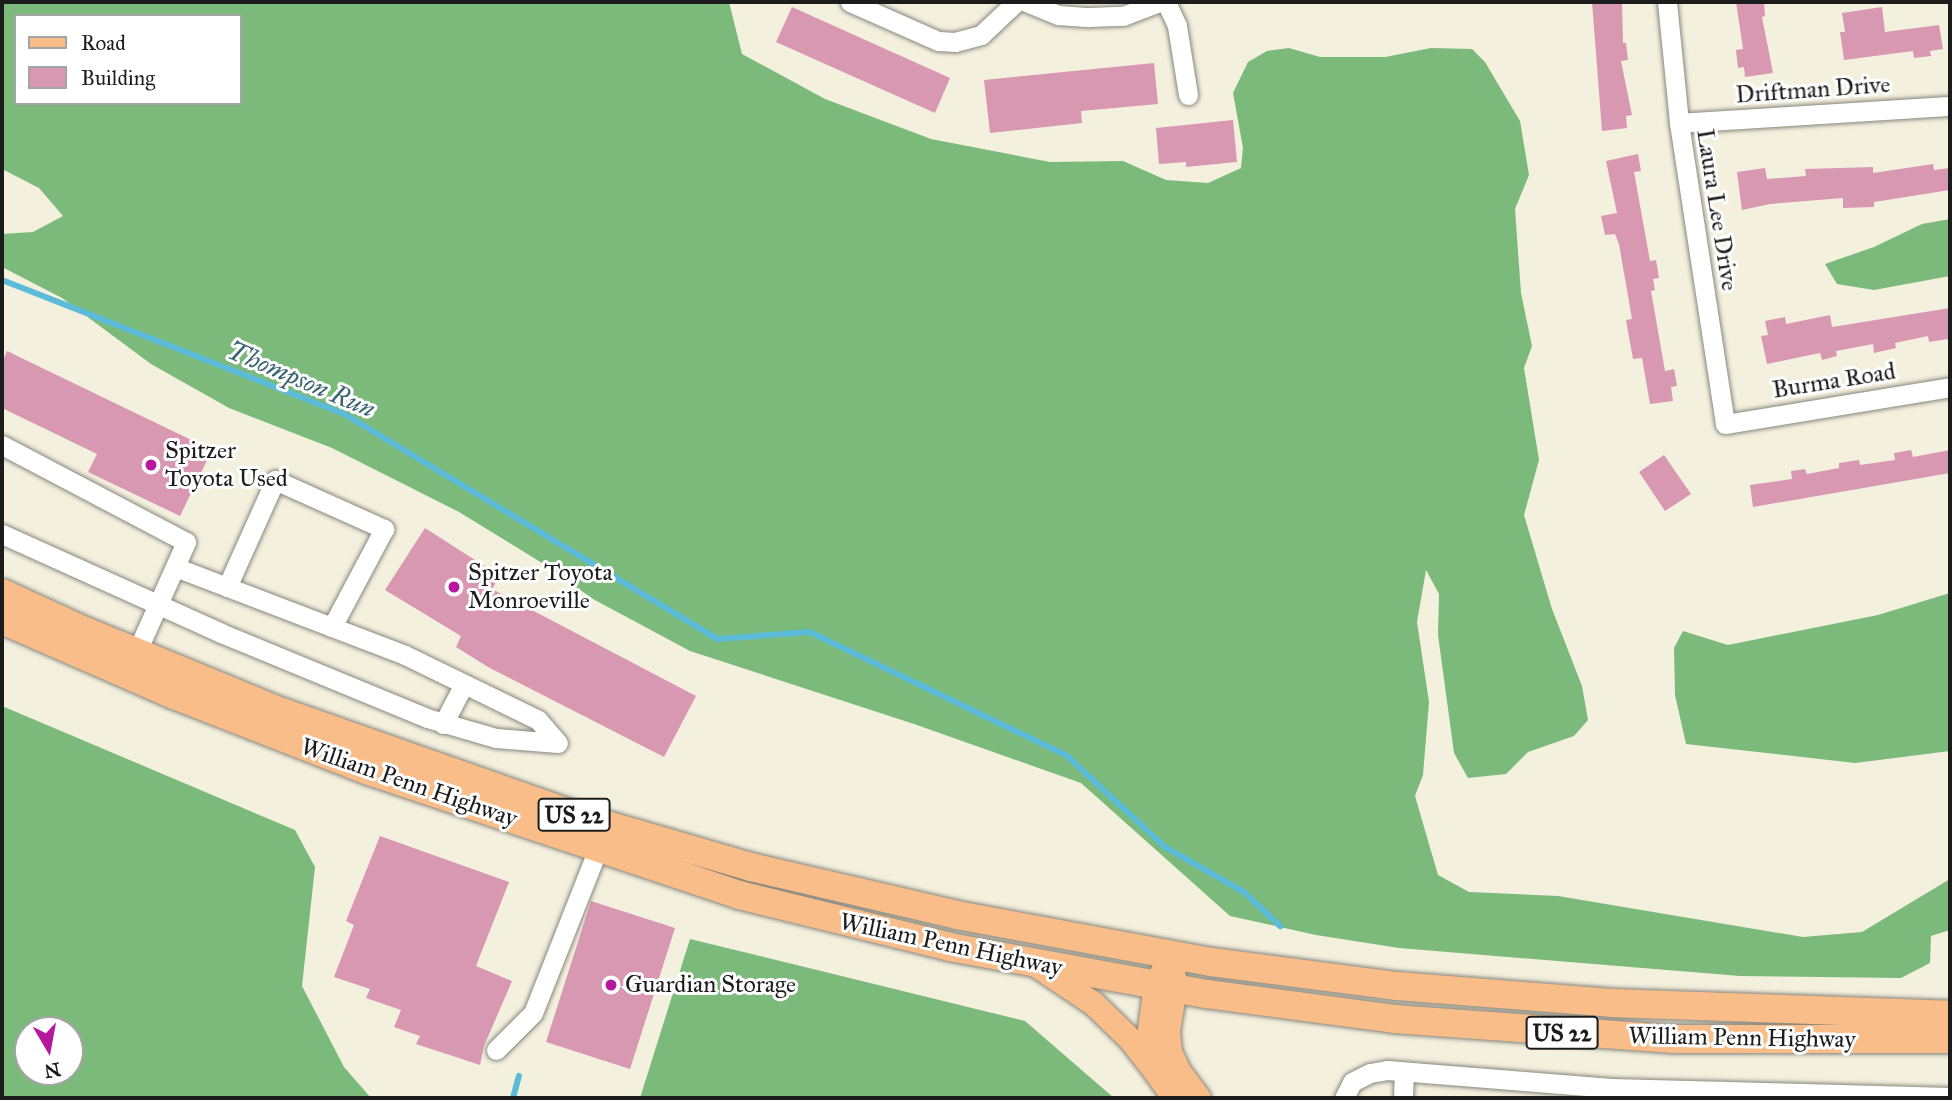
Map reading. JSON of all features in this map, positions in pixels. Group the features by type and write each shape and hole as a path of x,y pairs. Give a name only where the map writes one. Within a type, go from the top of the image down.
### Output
{"highway":[{"name":"William Penn Highway","path":"2,593 136,653 378,748 667,844 957,915 1171,955 1295,974 1516,997 1705,1008 1950,1015"},
{"name":"William Penn Highway","path":"2,620 273,735 598,849 809,914 1035,965 1165,987 1394,1019 1607,1036 1757,1041 1950,1039"}],"main road":[{"path":"1156,1072 1148,1044 1165,987 1171,955"},
{"path":"1035,965 1094,1004 1131,1040 1174,1098"},
{"path":"1165,987 1170,1052 1180,1073 1199,1098"}],"street":[{"path":"850,2 938,41 955,42 981,35 1016,2"},
{"path":"1026,2 1058,15 1089,18 1123,16 1160,2"},
{"path":"1166,2 1177,26 1188,95"},
{"name":"Laura Lee Drive","path":"1667,2 1679,123 1725,424"},
{"name":"Driftman Drive","path":"1679,123 1950,106"},
{"name":"Burma Road","path":"1725,424 1950,387"},
{"path":"2,445 186,542 136,653"},
{"path":"227,587 275,480 384,529 332,627"},
{"path":"2,534 157,606 443,724 496,738 558,743 538,720 405,655 175,567"},
{"path":"443,724 464,684"},
{"path":"496,1050 533,1013 598,849"},
{"path":"1403,1098 1404,1072"},
{"path":"1344,1098 1352,1082 1370,1073 1404,1072 1611,1093 1950,1097"}],"green space":[{"path":"2,2 729,2 742,54 825,99 931,139 1050,162 1123,161 1166,180 1208,183 1241,168 1243,148 1233,93 1248,62 1267,51 1289,48 1320,57 1385,57 1431,48 1472,49 1485,62 1520,121 1529,175 1515,209 1521,293 1532,346 1524,368 1539,460 1524,515 1552,609 1582,686 1588,720 1574,736 1528,752 1506,774 1468,778 1454,753 1438,635 1439,594 1426,570 1417,622 1429,702 1423,775 1415,796 1438,875 1469,892 1558,896 1803,937 1862,932 1950,879 1950,930 1931,936 1930,963 1901,978 1740,976 1399,948 1316,935 1230,916 1081,783 914,724 690,651 593,599 542,563 459,512 332,448 229,408 151,364 62,298 2,267 2,234 33,232 63,216 39,188 2,169"},
{"path":"1950,219 1950,276 1874,290 1837,284 1825,264 1874,247 1922,224"},
{"path":"1950,593 1950,751 1855,763 1686,744 1675,695 1674,648 1683,631 1728,645 1878,615"},
{"path":"2,706 295,830 315,867 302,986 344,1067 371,1098 2,1098"},
{"path":"690,939 1025,1021 1114,1098 640,1098"}],"building":[{"path":"1592,2 1622,2 1623,43 1626,43 1628,60 1621,61 1632,115 1626,116 1627,128 1602,131"},
{"path":"1736,2 1764,2 1765,16 1762,17 1773,73 1745,77 1744,67 1738,68 1736,50 1743,49"},
{"path":"792,7 950,78 935,113 776,42"},
{"path":"1882,7 1885,32 1939,25 1943,49 1930,51 1931,56 1914,58 1913,51 1844,60 1840,32 1845,32 1842,13"},
{"path":"1154,63 1158,104 1081,111 1082,123 990,133 984,80"},
{"path":"1233,120 1237,162 1186,167 1186,162 1159,164 1156,128"},
{"path":"1638,154 1641,171 1634,172 1650,261 1656,260 1659,278 1653,279 1655,290 1651,291 1665,371 1674,369 1677,386 1671,387 1673,401 1650,404 1642,358 1633,359 1626,320 1632,319 1619,244 1615,234 1605,235 1601,216 1617,213 1606,161"},
{"path":"1933,164 1934,170 1950,168 1950,190 1874,202 1874,207 1843,208 1843,198 1770,204 1742,210 1737,172 1765,168 1767,179 1806,176 1805,169 1873,167 1873,173"},
{"path":"1950,308 1948,339 1929,342 1928,336 1895,343 1896,348 1874,353 1873,344 1836,351 1837,356 1822,360 1820,353 1767,364 1761,336 1768,335 1765,321 1785,317 1786,324 1830,315 1832,327"},
{"path":"7,351 212,450 180,516 88,472 97,454 2,408 2,363"},
{"path":"1911,450 1913,457 1950,450 1950,473 1753,507 1750,485 1792,479 1791,471 1805,469 1807,474 1839,468 1839,463 1859,460 1860,465 1895,460 1894,453"},
{"path":"1664,455 1691,494 1665,511 1639,472"},
{"path":"425,528 500,576 492,589 696,696 664,757 488,667 456,647 461,636 385,590"},
{"path":"380,836 509,882 476,966 512,981 484,1046 480,1065 416,1044 420,1036 394,1027 401,1010 366,998 370,989 334,977 354,925 346,921"},
{"name":"Guardian Storage","path":"591,901 675,928 630,1069 546,1042"}],"waterway":[{"name":"Thompson Run","path":"2,280 346,415 718,639 810,632 1066,755 1165,847 1244,892 1280,926"},
{"path":"513,1098 519,1076"}],"place":[{"name":"Spitzer Toyota Used","path":"151,465"},
{"name":"Spitzer Toyota Monroeville","path":"454,587"},
{"name":"Guardian Storage","path":"611,985"}]}
